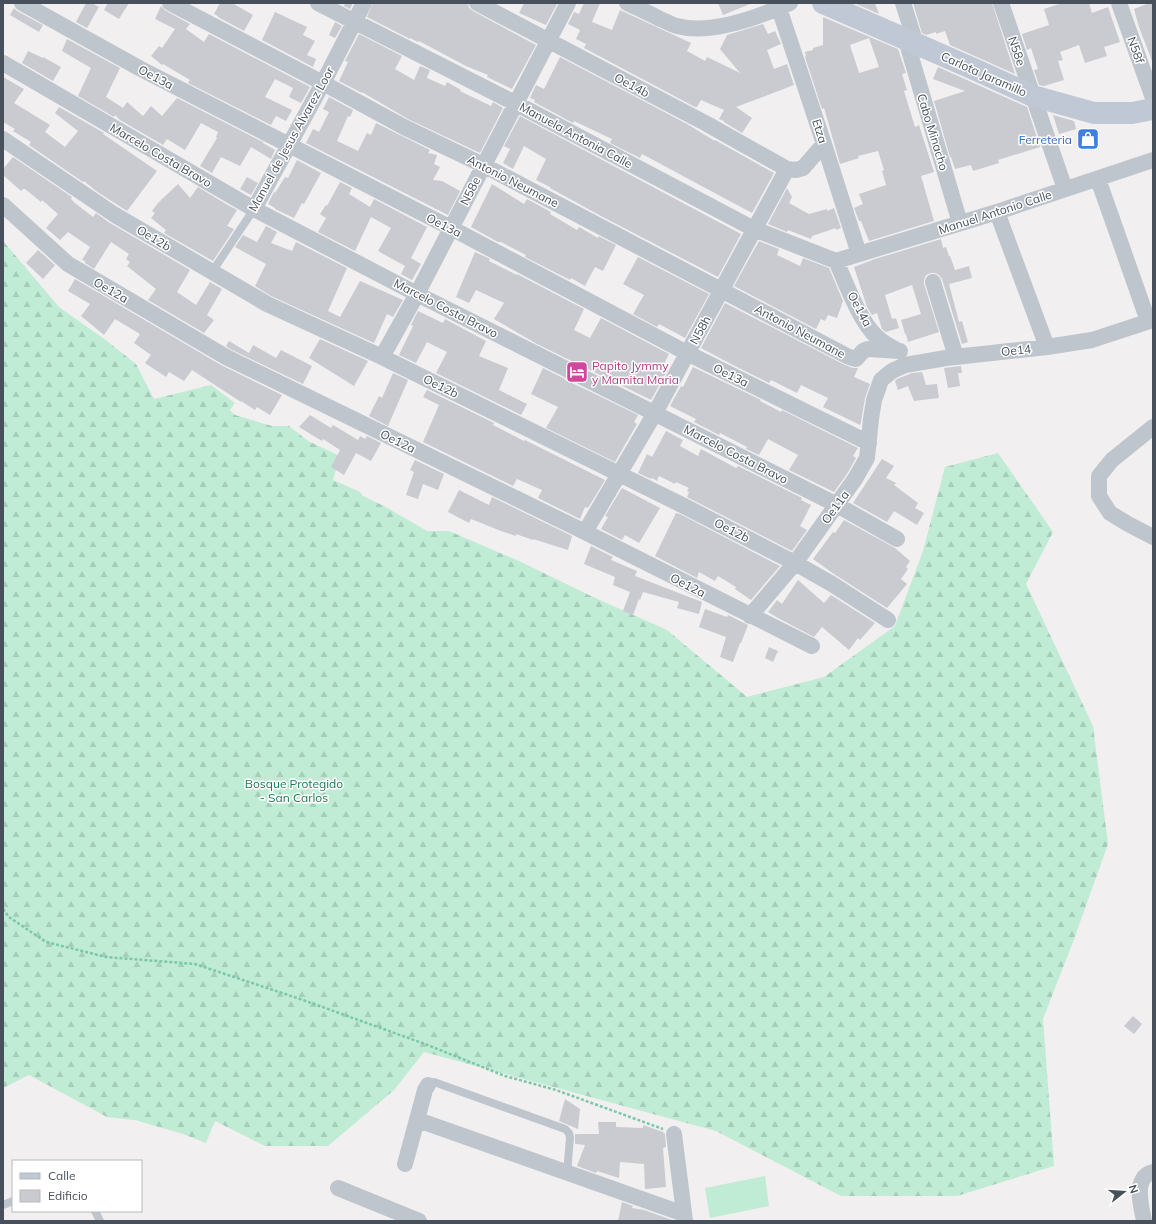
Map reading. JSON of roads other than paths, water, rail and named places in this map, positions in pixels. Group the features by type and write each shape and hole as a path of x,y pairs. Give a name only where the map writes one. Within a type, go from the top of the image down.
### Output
{"street":[{"name":"Oe13a","path":"22,3 139,68 451,228 687,353 869,443"},
{"name":"Antonio Neumane","path":"170,3 404,127 484,165 849,357 856,359 863,351 868,349 900,351"},
{"name":"Manuela Antonia Calle","path":"318,3 516,103 754,229 836,261"},
{"name":"Manuel de Jesus Alvarez Loor","path":"254,209 323,83 364,3"},
{"name":"Oe14b","path":"477,3 707,124 787,169"},
{"name":"N58e","path":"382,357 417,294 568,3"},
{"path":"627,3 676,26 692,28 710,28 733,24 784,5"},
{"name":"Carlota Jaramillo","path":"823,3 1033,96 1094,113 1132,113 1153,109"},
{"name":"Cabo Minacho","path":"904,3 911,42 960,223"},
{"name":"N58e","path":"1001,3 1065,189"},
{"name":"N58f","path":"1119,3 1153,98"},
{"name":"Etza","path":"784,5 824,144 859,254"},
{"name":"Marcelo Costa Bravo","path":"3,63 254,209 417,294 837,505 897,539"},
{"name":"Oe12b","path":"3,139 115,215 267,304 382,357 684,506 795,563 832,584 888,620"},
{"path":"787,169 796,170 803,168 824,144"},
{"name":"Manuel Antonio Calle","path":"836,261 997,212 1153,160"},
{"name":"N58h","path":"585,532 655,413 787,169"},
{"path":"1098,179 1151,320"},
{"name":"Oe12a","path":"3,205 68,264 226,357 585,532 812,646"},
{"path":"997,212 1047,347"},
{"name":"Oe14a","path":"836,261 864,322 876,337 887,345 900,351 940,359"},
{"path":"933,282 956,357"},
{"name":"Oe14","path":"881,380 892,371 905,365 940,359 1047,347 1092,340 1151,320"},
{"name":"Oe11a","path":"750,616 795,563 855,479 867,458 874,400 881,380"},
{"path":"1153,427 1112,460 1099,476 1099,496 1110,513 1153,537"},
{"path":"404,1164 418,1120 425,1090 428,1085"},
{"path":"418,1120 566,1173 685,1218 674,1134"},
{"path":"1144,1221 1147,1204 1140,1191 1142,1180 1153,1172"},
{"path":"338,1188 419,1221"}],"lane":[{"name":"Manuel de Jesus Alvarez Loor","path":"212,272 254,209"},
{"path":"428,1085 434,1082 565,1129 569,1132 570,1138 566,1173"},
{"path":"96,1212 100,1221"}],"place":[{"name":"Ferreteria","path":"1088,139"},
{"name":"Papito Jymmy y Mamita Maria","path":"577,372"}],"park label":[{"name":"Bosque Protegido - San Carlos","path":"294,790"}]}
